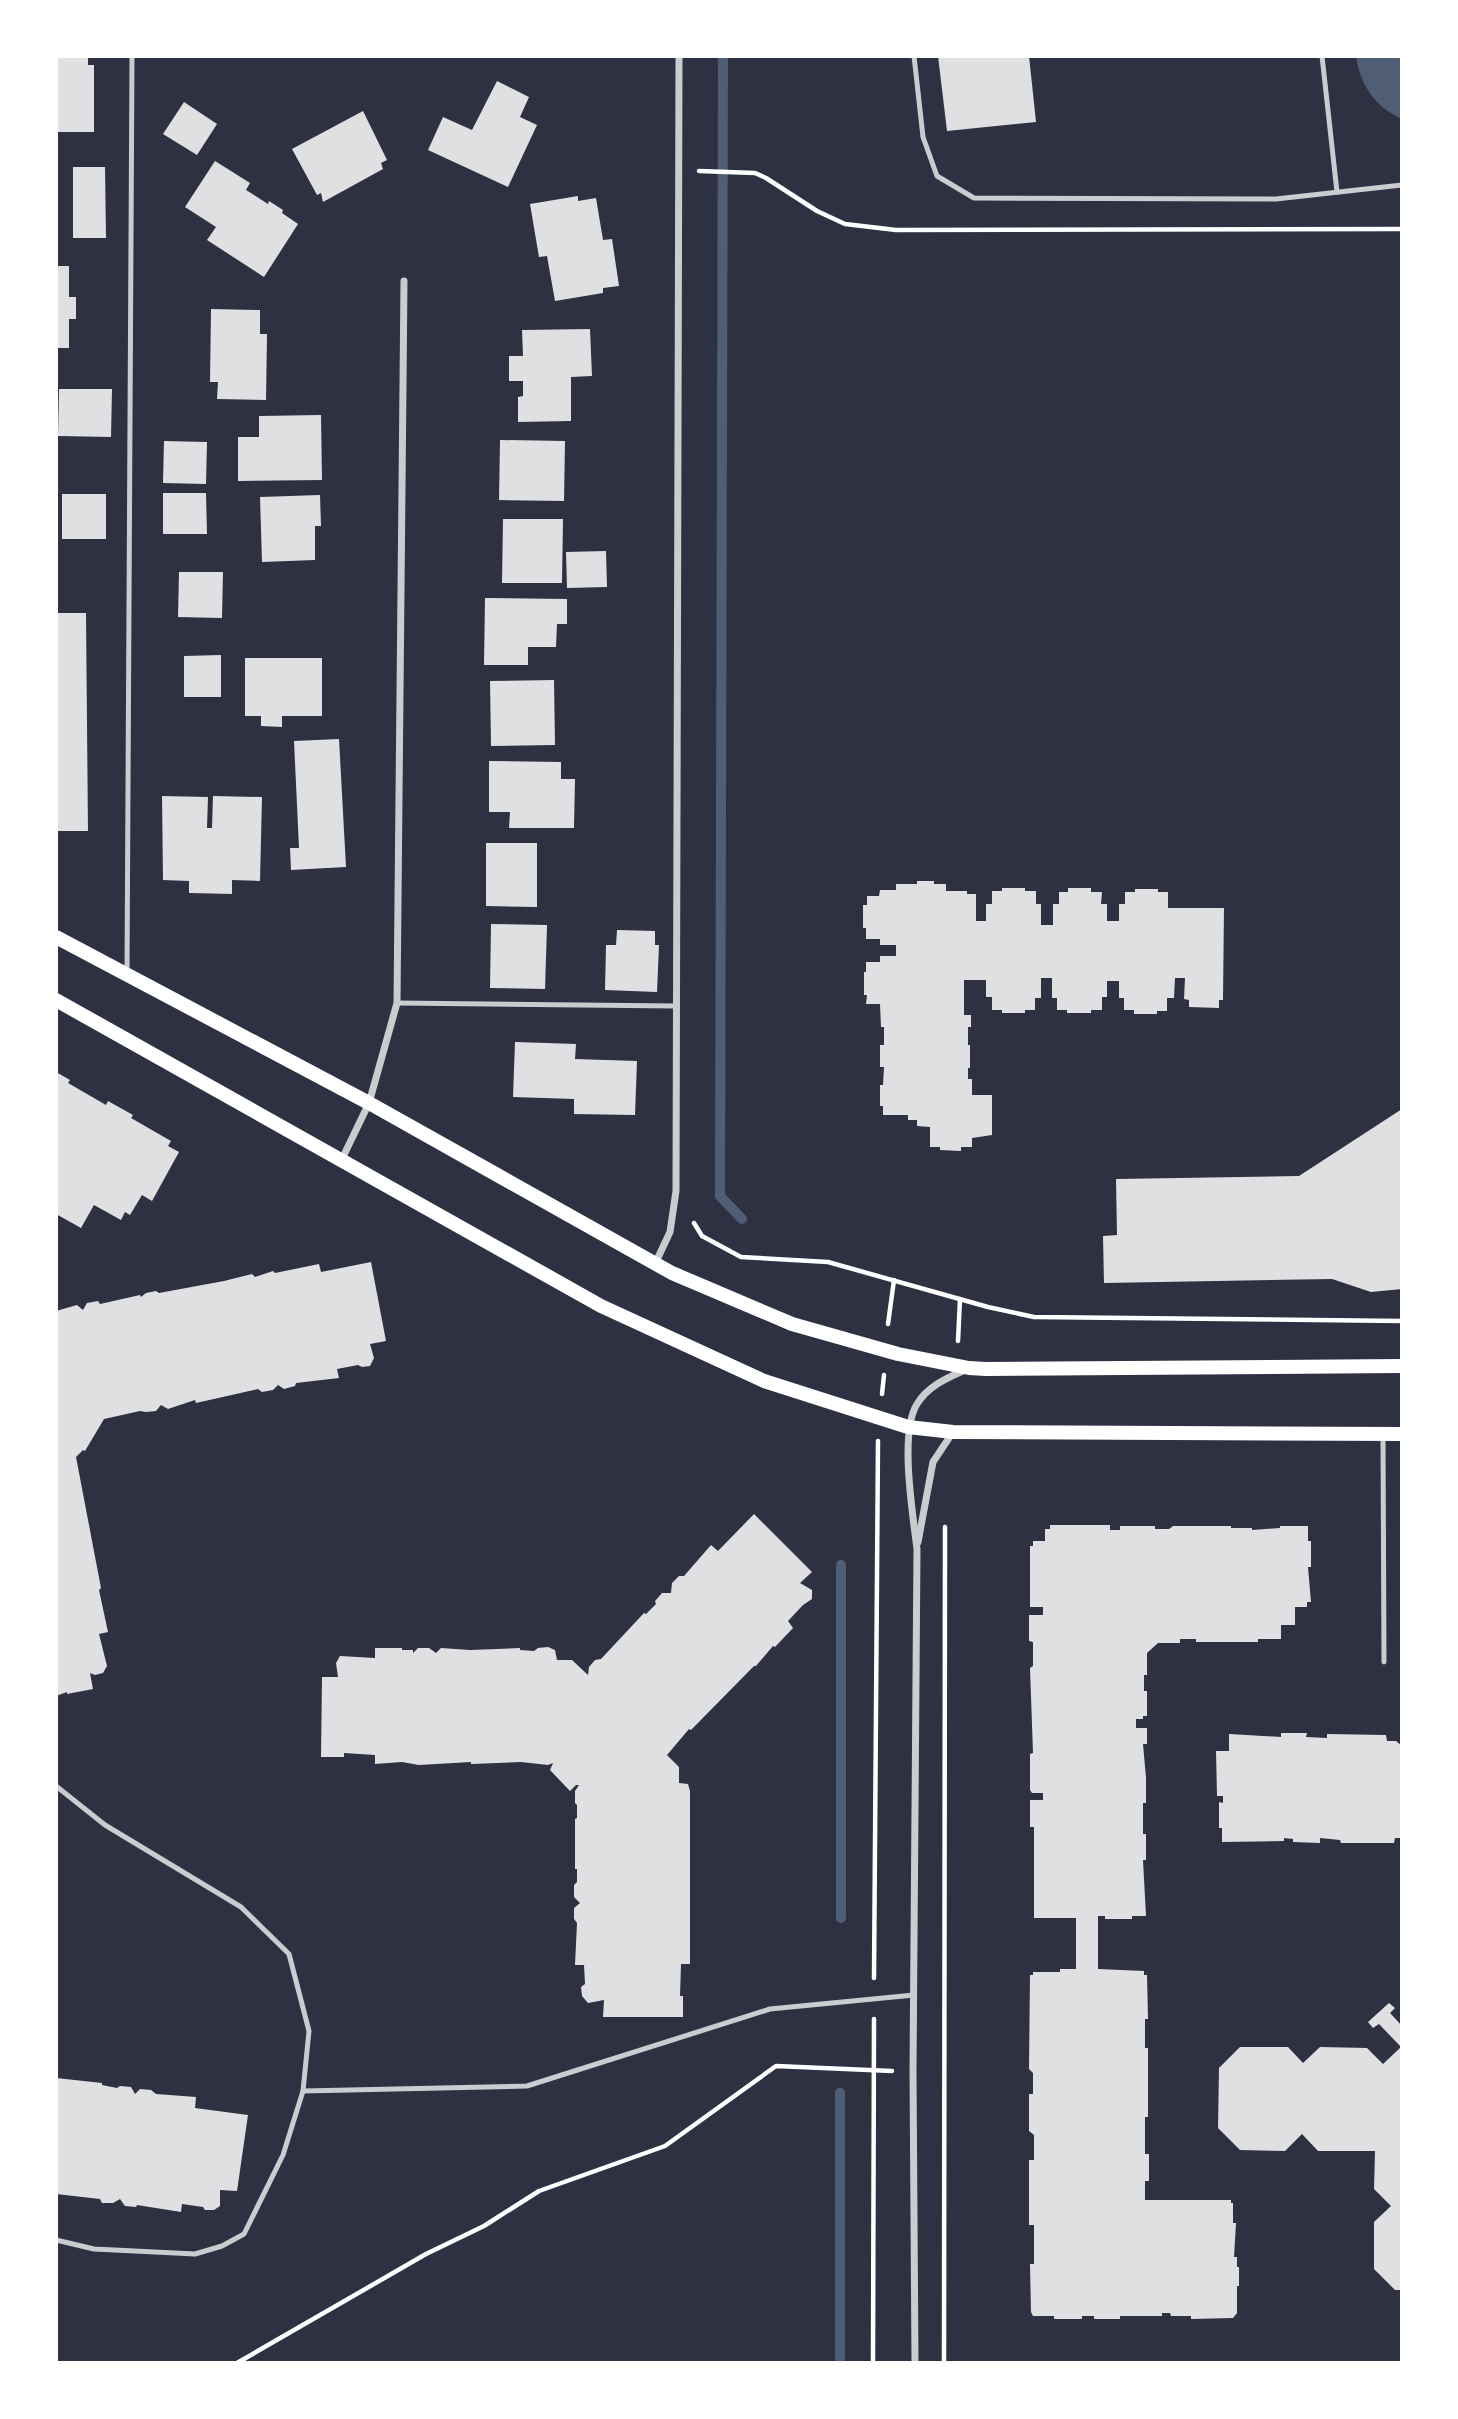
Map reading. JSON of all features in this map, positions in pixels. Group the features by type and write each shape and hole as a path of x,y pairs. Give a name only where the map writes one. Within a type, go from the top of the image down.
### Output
{"main road":[{"path":"56,937 369,1103 655,1264 792,1324 886,1350 963,1367 1402,1366"},
{"path":"56,1000 601,1306 764,1381 908,1427 953,1432 1402,1434"}],"street":[{"path":"655,1264 670,1232 676,1191 679,56"},
{"path":"342,1160 369,1103 397,1003 404,281"},
{"path":"915,2363 913,2071 917,1549 910,1497 908,1427 917,1403 940,1381 963,1367"},
{"path":"917,1549 933,1462 953,1432"}],"lane":[{"path":"127,973 132,56"},
{"path":"914,56 923,137 937,176 974,198 1276,199 1402,185"},
{"path":"1322,56 1337,192"},
{"path":"397,1003 676,1006"},
{"path":"1383,1435 1384,1662"},
{"path":"56,1786 105,1825 241,1907 289,1954 309,2031 303,2091 284,2155 244,2234 222,2246 195,2254 93,2249 56,2240"},
{"path":"303,2091 527,2086 770,2009 914,1995"}],"path":[{"path":"708,172 755,173 817,211 845,224 896,230 1402,229"},
{"path":"676,1191 702,1236 741,1257 828,1262 960,1300 1034,1317 1402,1321"},
{"path":"873,2363 877,1463 894,1280"},
{"path":"960,1300 963,1367"},
{"path":"944,2363 946,1516"},
{"path":"237,2363 426,2254 484,2226 539,2191 665,2146 776,2067 944,2071"}],"water":[{"path":"1356,56 1402,56 1402,119 1384,108 1370,94 1361,76"}],"building":[{"path":"58,56 88,56 88,65 94,65 94,132 58,132"},
{"path":"938,56 1029,56 1036,122 947,131"},
{"path":"497,81 529,97 520,117 537,125 508,187 428,150 443,117 472,130"},
{"path":"184,102 217,124 197,155 163,134"},
{"path":"363,111 387,160 381,163 383,169 323,202 321,193 317,195 292,149"},
{"path":"215,161 250,183 246,190 283,210 282,213 298,224 264,277 207,240 216,227 185,207"},
{"path":"73,167 105,167 106,238 73,238"},
{"path":"578,196 578,201 596,198 603,240 612,239 619,286 603,288 603,293 555,301 547,256 539,257 530,204"},
{"path":"56,266 69,266 69,297 76,297 76,319 69,319 69,348 56,348"},
{"path":"211,309 260,310 260,334 267,334 266,400 217,399 218,382 210,382"},
{"path":"590,329 592,376 571,377 571,421 518,422 518,397 523,396 523,381 509,381 509,356 523,356 522,330"},
{"path":"59,389 112,389 111,437 58,436"},
{"path":"321,415 322,480 238,481 238,437 259,437 259,416"},
{"path":"500,440 565,441 564,501 499,500"},
{"path":"164,441 207,442 206,484 163,483"},
{"path":"163,493 206,493 207,534 163,534"},
{"path":"62,494 106,494 106,539 62,539"},
{"path":"320,495 321,526 315,526 315,560 262,562 260,497"},
{"path":"503,519 563,519 562,583 502,583"},
{"path":"606,551 607,587 567,588 566,552"},
{"path":"179,572 223,572 222,618 178,617"},
{"path":"485,598 567,599 567,624 557,624 556,647 528,647 528,665 484,665"},
{"path":"56,613 86,613 88,831 56,831"},
{"path":"221,655 221,697 184,697 184,656"},
{"path":"245,658 322,658 322,716 282,716 282,727 261,726 261,716 245,716"},
{"path":"554,680 555,745 491,746 490,681"},
{"path":"339,739 346,867 291,870 290,848 299,848 294,741"},
{"path":"489,761 561,762 561,779 575,779 574,828 509,828 510,812 489,812"},
{"path":"162,796 208,797 207,828 212,828 213,796 262,797 260,881 232,880 232,894 189,893 189,881 163,880"},
{"path":"486,843 537,843 537,907 486,906"},
{"path":"917,881 934,881 934,884 946,884 946,891 976,894 976,921 986,921 986,904 992,904 992,891 1002,891 1002,888 1036,891 1036,904 1041,904 1041,925 1053,925 1053,904 1059,904 1059,892 1068,892 1068,888 1091,888 1091,892 1102,892 1101,904 1107,904 1107,921 1119,921 1119,904 1125,904 1125,892 1135,892 1135,889 1168,892 1168,908 1224,908 1223,1000 1219,1000 1219,1008 1189,1007 1189,1000 1184,999 1185,978 1175,978 1174,998 1167,998 1167,1011 1134,1014 1134,1010 1124,1010 1124,998 1119,998 1119,981 1107,981 1107,997 1102,997 1102,1010 1067,1013 1067,1010 1057,1010 1057,998 1052,998 1052,978 1041,978 1041,998 1035,998 1035,1010 1002,1013 1002,1010 992,1010 992,997 986,997 986,980 964,980 964,1015 971,1015 971,1027 968,1027 968,1079 972,1079 972,1095 992,1095 992,1135 972,1138 972,1147 961,1147 961,1151 930,1147 930,1127 917,1126 917,1120 908,1120 908,1115 883,1115 880,1085 883,1085 884,1067 880,1067 880,1045 884,1045 884,1027 881,1027 880,1004 866,1004 867,995 864,995 866,962 880,962 880,956 896,956 896,945 880,945 880,939 866,939 863,905 867,905 867,896 879,896 880,890 896,890 896,884 917,884"},
{"path":"491,924 547,925 545,989 490,988"},
{"path":"617,930 655,931 655,945 659,945 657,992 605,990 606,945 616,945"},
{"path":"515,1042 576,1044 575,1059 637,1061 635,1115 574,1114 574,1099 513,1097"},
{"path":"56,1072 70,1080 68,1083 106,1105 108,1101 133,1115 131,1118 171,1141 168,1146 179,1152 152,1201 142,1195 130,1215 125,1212 121,1220 94,1205 81,1228 56,1214"},
{"path":"1402,1109 1402,1289 1371,1292 1332,1279 1104,1283 1103,1236 1117,1235 1116,1179 1299,1176"},
{"path":"371,1262 386,1341 370,1344 374,1358 370,1366 337,1369 339,1378 296,1383 295,1386 284,1389 278,1385 273,1390 262,1392 258,1389 196,1403 195,1400 168,1409 161,1405 156,1411 140,1411 104,1419 85,1451 76,1457 108,1632 99,1634 107,1666 103,1673 90,1673 93,1689 56,1696 56,1311 77,1305 83,1310 87,1303 98,1301 100,1304 140,1295 141,1297 146,1293 159,1293 252,1274 255,1277 273,1271 275,1273 319,1264 321,1272"},
{"path":"754,1514 812,1572 800,1583 812,1590 812,1599 788,1621 793,1628 691,1730 689,1729 667,1755 679,1767 679,1783 688,1784 690,1791 690,1964 681,1964 680,1996 683,1996 683,2017 603,2017 604,2000 588,2003 582,1996 581,1987 585,1984 584,1965 575,1965 577,1923 574,1919 574,1908 580,1903 574,1897 574,1885 577,1882 575,1791 579,1785 570,1791 550,1770 553,1763 375,1764 375,1755 344,1753 344,1757 321,1757 322,1677 338,1677 336,1663 340,1656 375,1658 375,1648 402,1648 413,1650 413,1653 418,1648 429,1648 436,1653 441,1648 520,1648 534,1651 548,1647 555,1650 557,1660 572,1660 588,1675 589,1667 595,1660 601,1659 644,1613 656,1604 655,1601 662,1593 671,1593 672,1583 679,1576 684,1576 711,1545 718,1551"},
{"path":"1050,1525 1110,1525 1110,1530 1120,1530 1120,1526 1155,1526 1155,1529 1169,1529 1173,1526 1231,1526 1252,1530 1308,1526 1308,1541 1311,1541 1311,1567 1308,1567 1311,1602 1307,1602 1307,1607 1295,1607 1295,1625 1281,1625 1281,1639 1258,1639 1258,1642 1196,1642 1196,1639 1180,1639 1180,1643 1158,1643 1147,1653 1144,1691 1147,1691 1147,1716 1136,1719 1136,1728 1147,1728 1147,1744 1143,1744 1146,1778 1143,1834 1146,1834 1146,1860 1143,1860 1146,1916 1105,1919 1105,1916 1098,1916 1098,1969 1144,1971 1144,1975 1147,1975 1148,2019 1145,2019 1145,2048 1148,2048 1148,2117 1145,2117 1145,2154 1149,2154 1149,2181 1145,2181 1145,2200 1231,2200 1233,2223 1236,2223 1234,2257 1237,2257 1239,2267 1237,2313 1233,2318 1191,2319 1191,2316 1162,2313 1162,2316 1120,2316 1120,2319 1082,2316 1082,2319 1054,2319 1054,2316 1033,2316 1031,2312 1030,2264 1034,2264 1034,2225 1029,2225 1029,2160 1034,2160 1034,2135 1029,2131 1029,2094 1033,2094 1033,2073 1029,2069 1030,1975 1033,1975 1033,1972 1076,1969 1076,1918 1034,1918 1034,1827 1030,1827 1030,1800 1043,1800 1043,1793 1032,1793 1030,1790 1030,1754 1033,1753 1030,1668 1033,1666 1033,1642 1029,1641 1029,1615 1043,1615 1043,1607 1030,1607 1030,1546 1033,1546 1033,1541 1045,1541 1045,1529 1050,1529"},
{"path":"1281,1733 1307,1733 1306,1737 1327,1738 1327,1734 1386,1735 1387,1741 1396,1741 1402,1746 1402,1838 1395,1838 1394,1843 1341,1843 1340,1840 1320,1838 1320,1843 1293,1842 1293,1839 1284,1838 1284,1841 1222,1842 1219,1802 1223,1803 1223,1796 1217,1796 1216,1751 1229,1751 1229,1734 1281,1737"},
{"path":"1389,2003 1395,2008 1390,2013 1402,2026 1402,2290 1395,2290 1374,2269 1374,2222 1391,2206 1374,2189 1375,2151 1318,2151 1302,2134 1285,2151 1240,2150 1218,2128 1219,2068 1240,2047 1288,2047 1303,2063 1320,2047 1367,2048 1383,2064 1401,2047 1379,2024 1373,2028 1368,2022"},
{"path":"56,2078 102,2083 117,2088 131,2087 135,2094 140,2089 151,2090 156,2094 196,2097 195,2108 248,2115 237,2191 220,2190 220,2206 214,2210 182,2204 181,2212 137,2205 125,2206 120,2199 113,2203 102,2203 100,2199 56,2194"}],"waterway":[{"path":"723,56 720,1196 742,1219"},
{"path":"841,1565 841,1918"},
{"path":"840,2093 840,2363"}]}
